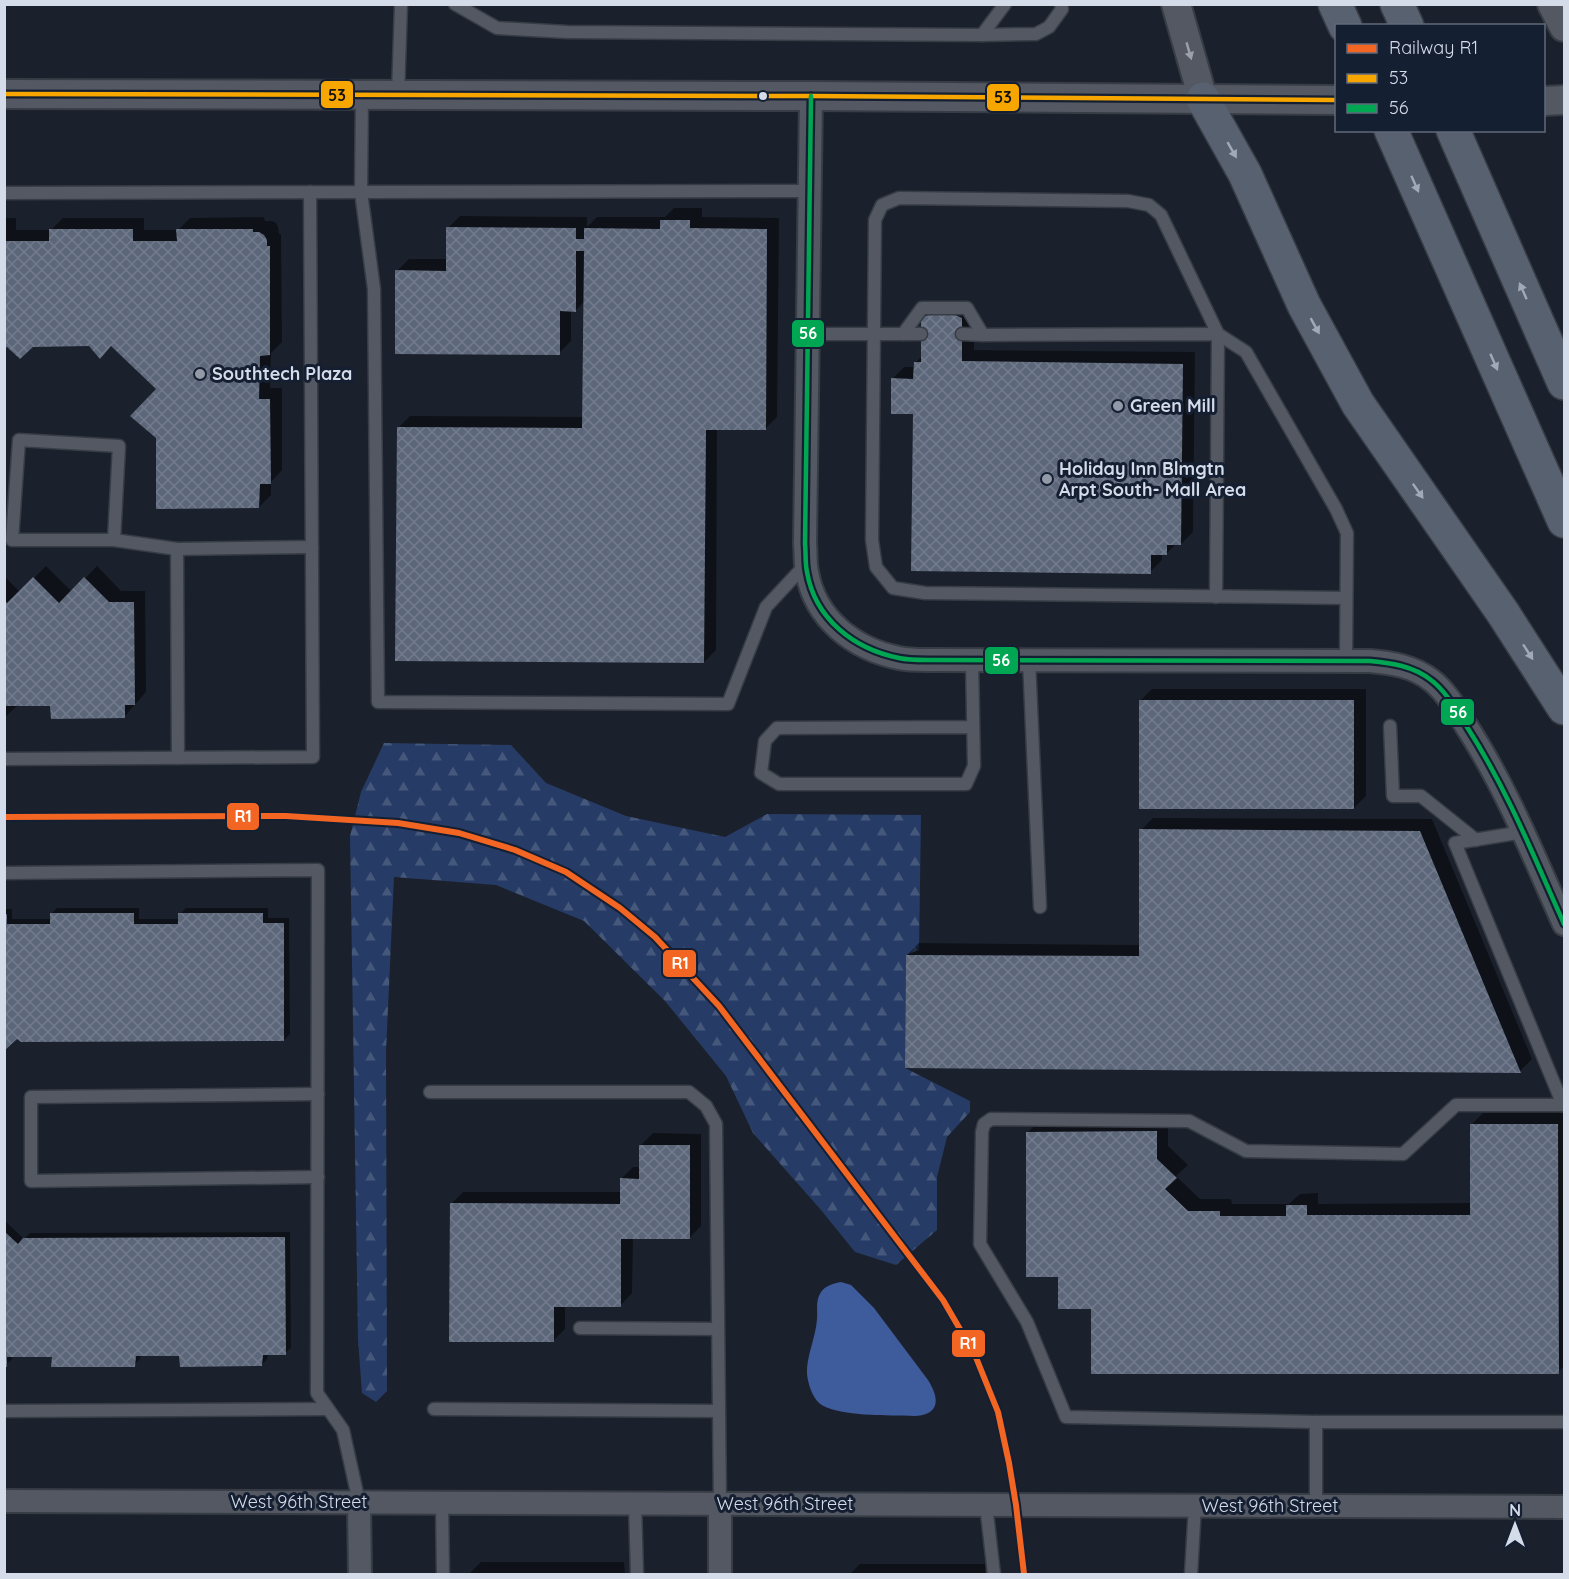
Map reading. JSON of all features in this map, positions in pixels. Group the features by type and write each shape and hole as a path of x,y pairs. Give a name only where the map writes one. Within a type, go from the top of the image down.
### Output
{"highway":[{"path":"1335,4 1344,24"},
{"path":"1398,4 1406,24"},
{"path":"1203,99 1245,174 1304,305 1358,404 1503,613 1564,708"},
{"path":"1392,132 1564,521"},
{"path":"1454,132 1564,383"}],"street":[{"path":"1176,4 1203,99"},
{"path":"1552,4 1564,27"},
{"path":"4,94 1335,100"},
{"path":"811,96 806,564 813,594 823,613 838,630 876,651 900,658 927,660 1346,660 1392,663 1415,669 1432,681 1454,707 1482,750 1508,797 1564,924"},
{"path":"1545,100 1564,100"},
{"name":"West 96th Street","path":"4,1501 1564,1508"},
{"path":"359,1502 360,1575"},
{"path":"720,1504 720,1575"}],"lane":[{"path":"398,95 401,4"},
{"path":"455,4 497,28 567,32 982,35 1036,34 1049,27 1062,9 1060,4"},
{"path":"982,35 1005,4"},
{"path":"362,95 361,192 374,289 378,702 728,704 766,607 806,564"},
{"path":"4,193 810,191"},
{"path":"4,759 313,757 310,192"},
{"path":"1216,597 1218,334 1161,214 1149,205 1128,201 899,198 882,205 875,220 872,540 876,567 893,588 925,593 1216,597 1346,598"},
{"path":"903,334 922,308 967,308 983,335"},
{"path":"808,334 921,334"},
{"path":"962,334 1218,334 1246,352 1336,509 1347,533 1346,660"},
{"path":"114,540 118,446 19,440 12,540 114,540 177,549 312,547"},
{"path":"177,549 178,758"},
{"path":"972,660 974,727 974,766 966,784 779,784 761,773 765,741 777,728 974,727"},
{"path":"1029,660 1040,907"},
{"path":"1390,726 1393,796 1421,796 1476,840"},
{"path":"1523,832 1455,843 1564,1105 1456,1105 1403,1154 1246,1151 1189,1121 991,1119 984,1124 982,1132 980,1244 1027,1322 1066,1417 1316,1422 1564,1422"},
{"path":"4,873 318,870 317,1394 343,1430 359,1502"},
{"path":"430,1092 689,1092 706,1106 716,1124 720,1504"},
{"path":"318,1094 31,1097 31,1181 318,1177"},
{"path":"580,1328 718,1329"},
{"path":"4,1412 328,1409"},
{"path":"434,1409 719,1411"},
{"path":"1316,1422 1316,1506"},
{"path":"442,1502 443,1575"},
{"path":"635,1503 637,1575"},
{"path":"986,1505 994,1575"},
{"path":"1191,1575 1195,1506"}],"green space":[{"path":"384,743 511,745 546,783 626,816 725,837 767,814 921,815 919,950 906,955 905,1068 970,1101 970,1112 947,1137 937,1177 937,1230 896,1265 855,1252 753,1133 726,1076 665,1001 584,921 496,885 394,877 386,1052 387,1391 376,1402 362,1393 358,1339 350,836 361,792"}],"shaded area":[{"path":"841,1282 851,1285 874,1308 928,1380 936,1399 929,1413 914,1416 850,1413 827,1408 814,1397 808,1382 807,1367 816,1326 818,1299 825,1288"}],"building":[{"path":"660,220 690,220 690,228 767,229 766,430 706,430 704,663 395,661 397,427 582,428 584,251 576,251 576,312 560,311 560,355 395,354 395,270 446,271 446,227 576,228 576,239 584,239 584,228 660,229"},
{"name":"Southtech Plaza","path":"49,229 133,229 133,241 177,241 176,229 253,229 253,232 264,235 267,246 270,246 270,355 260,356 259,399 270,399 271,484 260,484 259,508 156,509 156,438 130,416 156,389 111,346 100,359 89,346 33,347 20,359 7,347 4,349 4,241 49,241"},
{"name":"Holiday Inn Blmgtn Arpt South- Mall Area","path":"937,313 953,314 962,318 962,361 1183,364 1181,545 1167,545 1167,555 1151,555 1151,574 911,571 913,414 891,414 891,378 913,379 914,362 921,362 921,317"},
{"path":"33,577 59,603 84,577 109,602 134,602 135,705 125,705 125,718 51,719 50,706 4,706 4,600 7,603"},
{"path":"1139,700 1354,700 1354,809 1139,809"},
{"path":"1139,829 1420,831 1521,1073 905,1068 906,955 1139,956"},
{"path":"50,913 134,913 134,924 178,924 178,913 263,913 263,923 284,923 284,1041 21,1042 17,1039 4,1051 4,914 7,914 7,924 50,924"},
{"path":"1470,1124 1558,1124 1559,1374 1091,1374 1091,1309 1058,1309 1058,1277 1026,1277 1026,1132 1157,1131 1157,1159 1177,1178 1165,1189 1188,1211 1220,1211 1220,1216 1286,1216 1286,1205 1307,1205 1307,1215 1470,1215"},
{"path":"639,1145 690,1145 690,1239 621,1239 621,1307 554,1307 554,1342 449,1342 450,1203 620,1204 620,1178 639,1179"},
{"path":"4,1231 18,1244 23,1238 285,1237 286,1355 263,1355 262,1366 180,1367 179,1356 136,1356 135,1367 51,1367 52,1357 7,1357 7,1367 4,1367"}],"rail line":[{"name":"R1","path":"4,817 286,816 398,823 459,833 515,850 566,872 620,908 655,937 719,1006 943,1300 975,1355 998,1412 1016,1505 1024,1574"}],"transit line":[{"name":"53","path":"4,94 1335,100"},
{"name":"56","path":"811,96 805,544 806,569 811,589 818,604 828,617 839,629 867,647 882,654 909,660 1370,661 1410,668 1431,680 1446,695 1481,751 1519,824 1564,924"}],"place":[{"name":"Southtech Plaza","path":"200,374"},
{"name":"Green Mill","path":"1118,406"},
{"name":"Holiday Inn Blmgtn Arpt South- Mall Area","path":"1047,479"}]}
